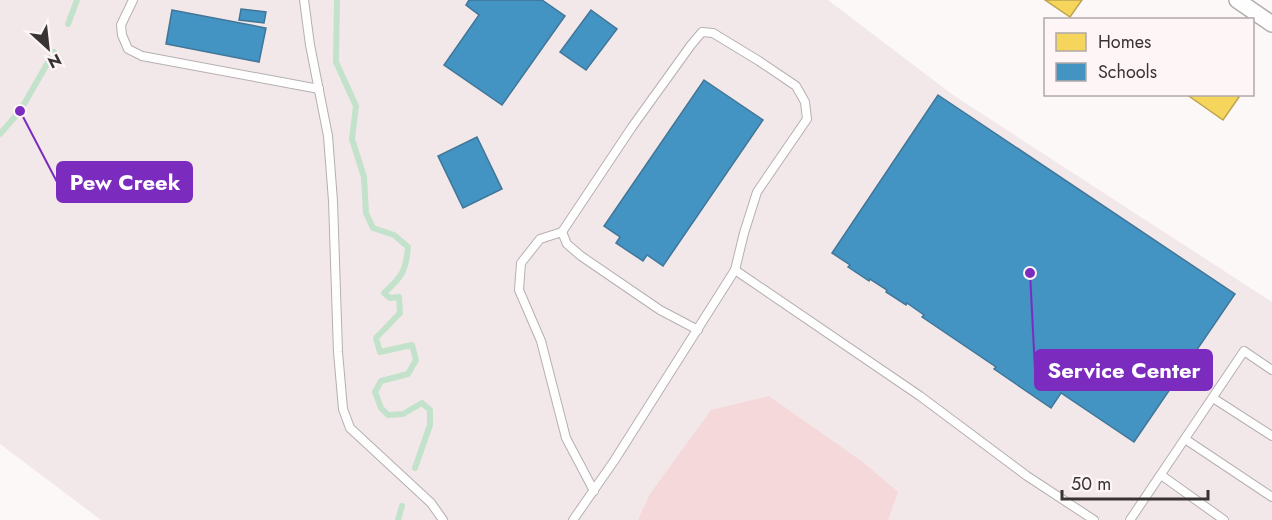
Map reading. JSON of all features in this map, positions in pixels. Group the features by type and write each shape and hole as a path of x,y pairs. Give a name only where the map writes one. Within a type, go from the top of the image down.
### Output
{"street":[{"path":"1237,0 1272,24"}],"lane":[{"path":"133,0 121,25 122,35 128,49 142,56 319,89"},
{"path":"304,0 310,45 328,136 333,201 338,352 343,409 350,428 431,503 443,520"},
{"path":"573,520 594,491 615,461 735,270 757,192 807,119 804,102 796,86 713,33 702,32 691,45 632,127 562,232 540,239 521,263 519,290 541,341 566,438 594,491"},
{"path":"562,232 567,244 581,256 660,310 698,330"},
{"path":"735,270 920,396 1027,476 1094,520"},
{"path":"1130,520 1244,351 1272,370"},
{"path":"1214,396 1272,436"},
{"path":"1185,439 1272,497"},
{"path":"1161,475 1224,520"}],"shaded area":[{"path":"0,0 828,0 953,95 1272,302 1272,520 101,520 0,444"},
{"path":"769,396 864,463 898,492 888,520 638,520 650,494 711,410"}],"building: Homes":[{"path":"1045,0 1082,0 1070,17"},
{"path":"1189,96 1238,96 1223,120"}],"building: Schools":[{"path":"469,0 542,0 565,16 502,105 444,65 479,15 466,5"},
{"path":"241,9 266,12 264,23 239,20"},
{"path":"172,10 266,28 259,62 166,44"},
{"path":"591,10 617,29 586,70 560,52"},
{"path":"704,80 763,120 663,266 647,255 643,261 616,243 620,237 604,226"},
{"path":"938,95 1235,294 1134,442 1061,393 1051,408 922,317 924,315 848,267 850,265 832,253"},
{"path":"477,137 502,189 463,208 438,156"}],"waterway":[{"path":"68,24 77,0"},
{"path":"337,0 336,62 356,106 352,139 364,177 366,213 373,228 394,235 408,247 402,273 384,293 390,298 399,297 400,313 376,338 380,352 412,345 416,360 408,374 381,381 375,392 381,408 388,415 403,414 422,403 430,410 430,425 415,468"},
{"path":"0,134 20,111 54,52"},
{"path":"398,520 402,506"}],"place":[{"name":"Pew Creek","path":"20,111"},
{"name":"Service Center","path":"1030,273"}]}
